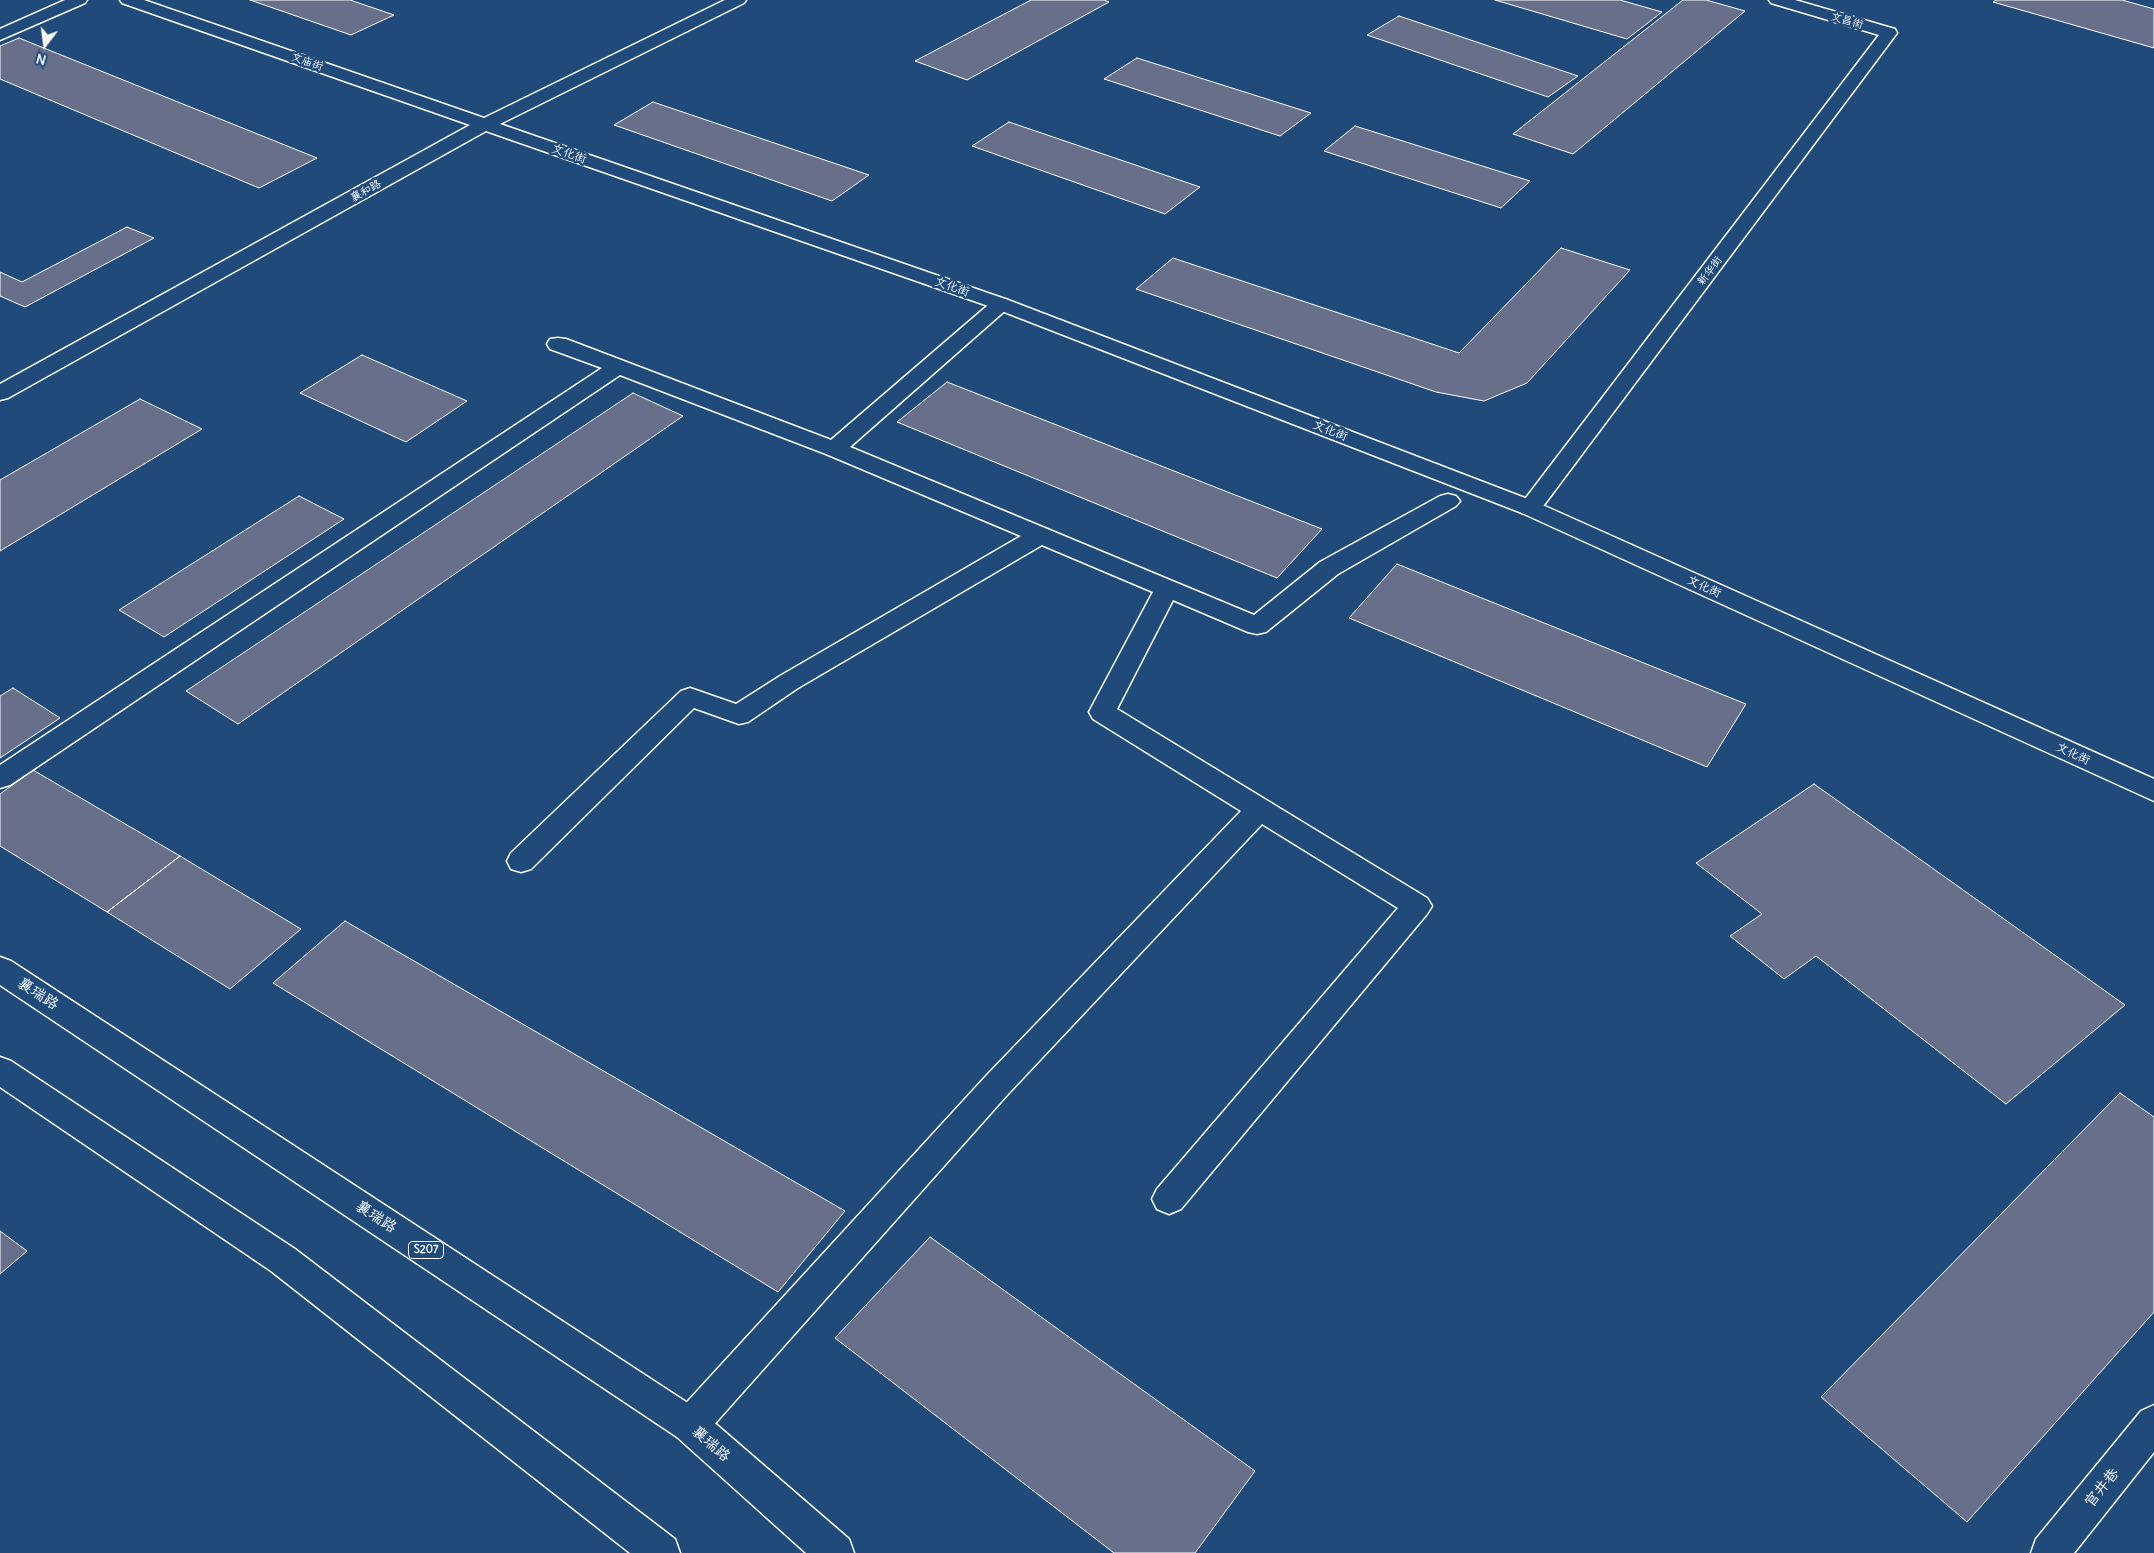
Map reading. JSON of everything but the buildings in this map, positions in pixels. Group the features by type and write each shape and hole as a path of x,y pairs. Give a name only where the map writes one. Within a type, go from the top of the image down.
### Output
{"main road":[{"path":"0,35 79,0"},
{"name":"文庙街","path":"128,0 485,124"},
{"name":"襄和路","path":"0,393 485,124 738,0"},
{"name":"文昌街","path":"1777,0 1889,33"},
{"name":"新华街","path":"1530,508 1889,33"},
{"name":"文化街","path":"485,124 1001,304 1530,508 2154,791"},
{"path":"834,449 1001,304"},
{"path":"558,344 834,449 1257,626 1329,568 1448,501"},
{"path":"0,778 618,367"},
{"path":"521,861 690,697 739,715 798,677 1041,535"},
{"path":"1167,588 1102,712 1417,906 1168,1200"},
{"path":"690,1425 997,1085 1260,809"},
{"name":"襄瑞路","path":"0,969 690,1425 835,1553"},
{"path":"0,1070 283,1260 661,1553"},
{"name":"官井巷","path":"2050,1553 2154,1423"}]}
